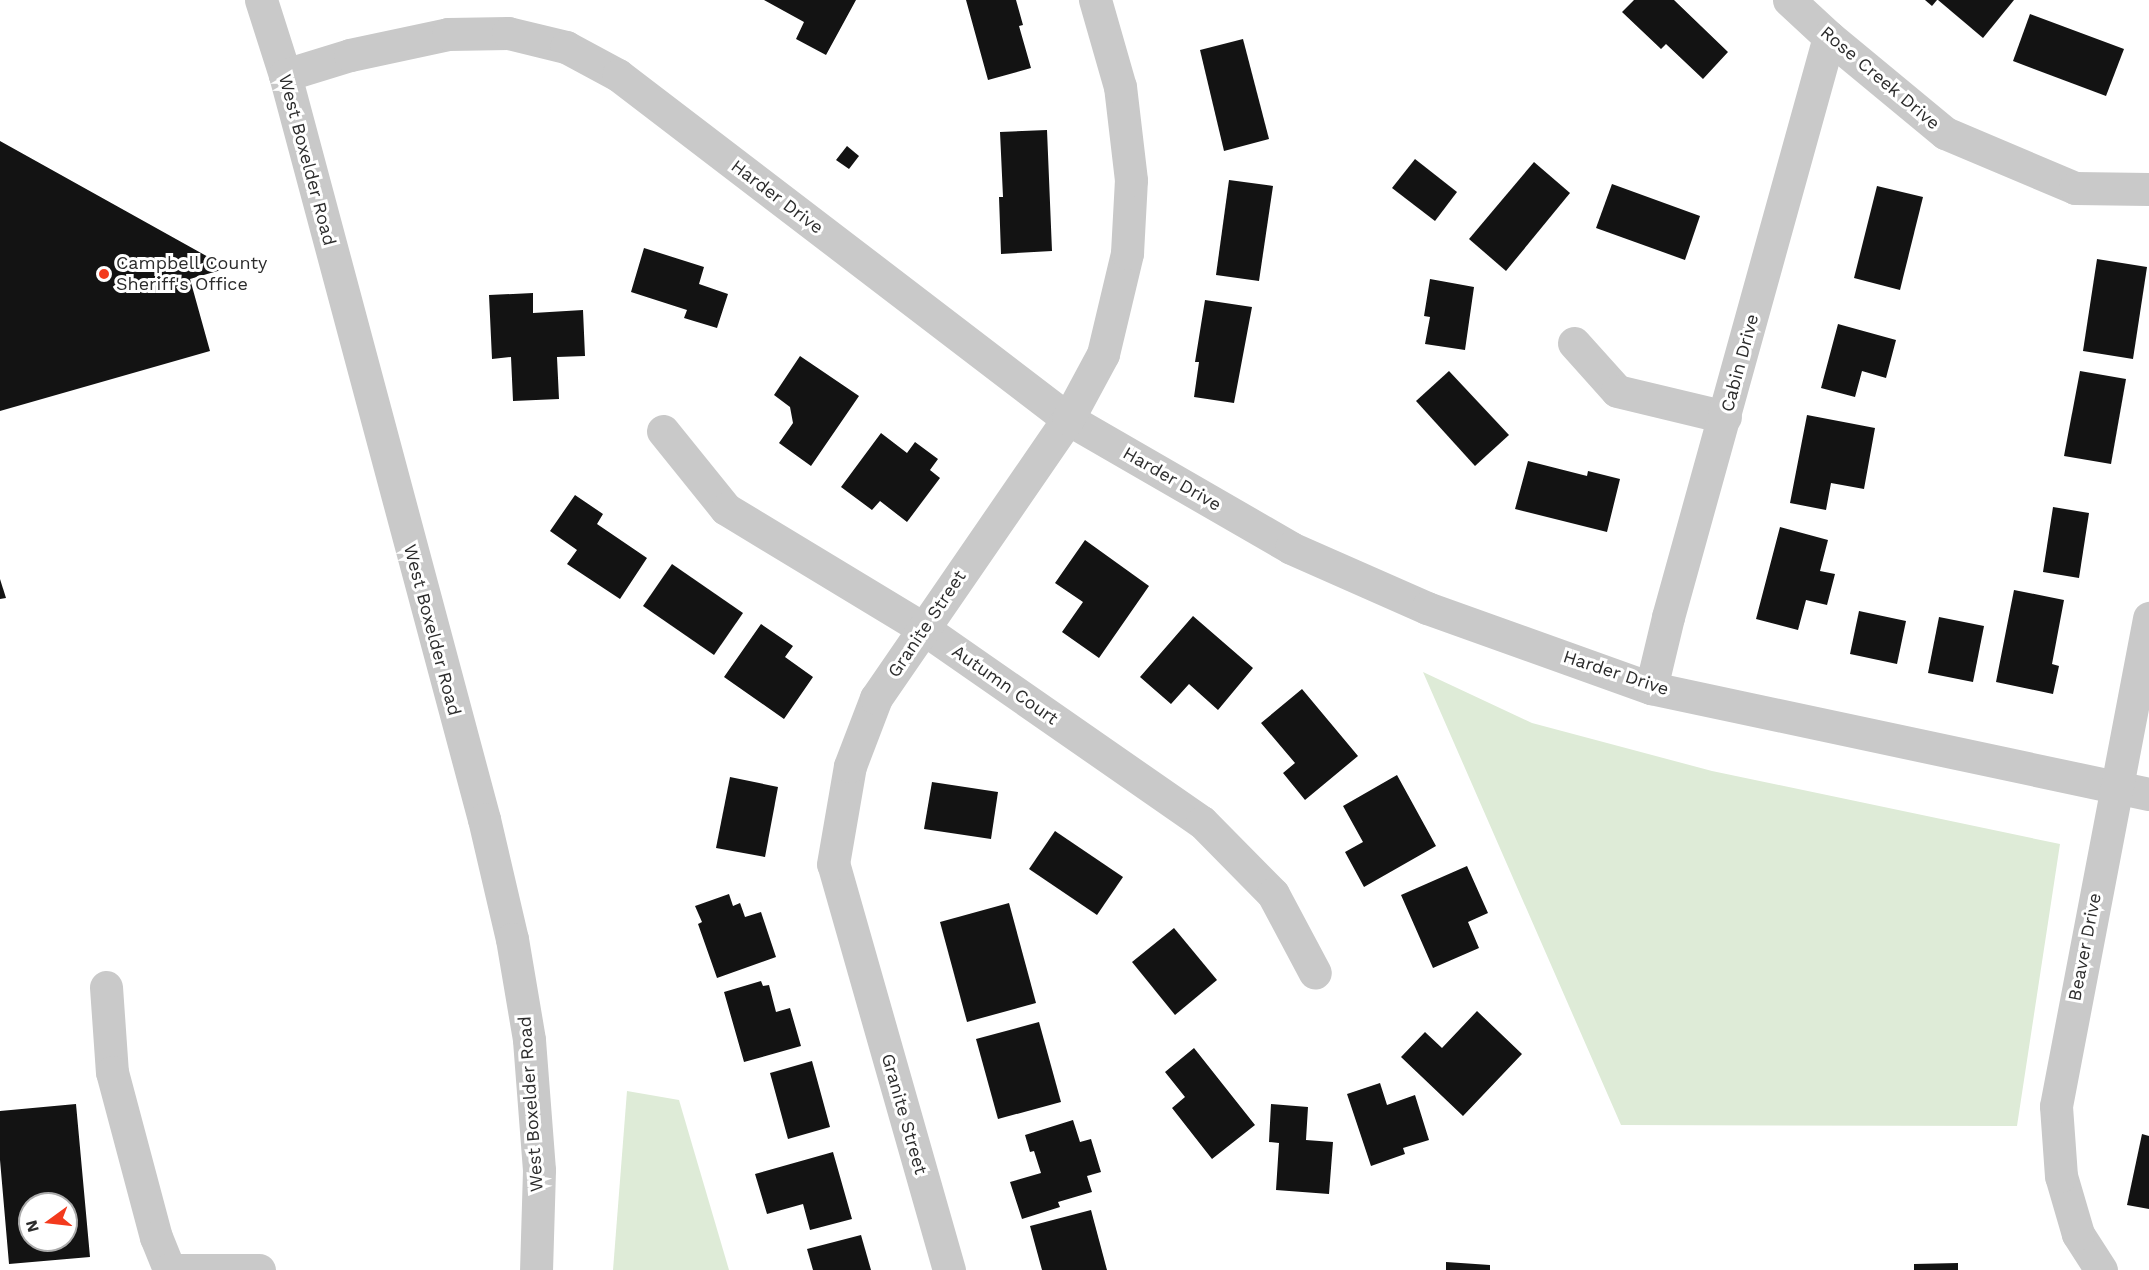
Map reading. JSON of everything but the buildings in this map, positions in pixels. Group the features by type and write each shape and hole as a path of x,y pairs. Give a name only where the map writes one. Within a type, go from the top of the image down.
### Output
{"street":[{"name":"West Boxelder Road","path":"261,0 285,75 484,819 512,939 529,1040 539,1170 536,1270"},
{"name":"Granite Street","path":"949,1270 833,864 850,766 876,698 1068,419 1102,354 1128,243 1131,180 1120,87 1095,0"},
{"name":"Rose Creek Drive","path":"1789,0 1829,37 1945,133 2075,188 2149,189"},
{"name":"Harder Drive","path":"285,75 350,55 448,34 508,33 566,47 618,75 1068,419 1291,548 1427,608 1651,688 2149,794"},
{"name":"Cabin Drive","path":"1651,688 1668,617 1829,37"},
{"path":"1574,343 1617,391 1725,417"},
{"name":"Autumn Court","path":"663,431 726,509 924,629 1202,822 1273,894 1315,974"},
{"name":"Beaver Drive","path":"2101,1270 2078,1234 2061,1176 2056,1106 2149,618"},
{"path":"106,987 112,1072 156,1237 169,1270 259,1270"}],"green space":[{"path":"1423,672 1532,723 1712,771 2060,844 2017,1126 1621,1125"},
{"path":"627,1091 679,1100 729,1270 613,1270"}],"place":[{"name":"Campbell County Sheriff's Office","path":"104,274"}]}
